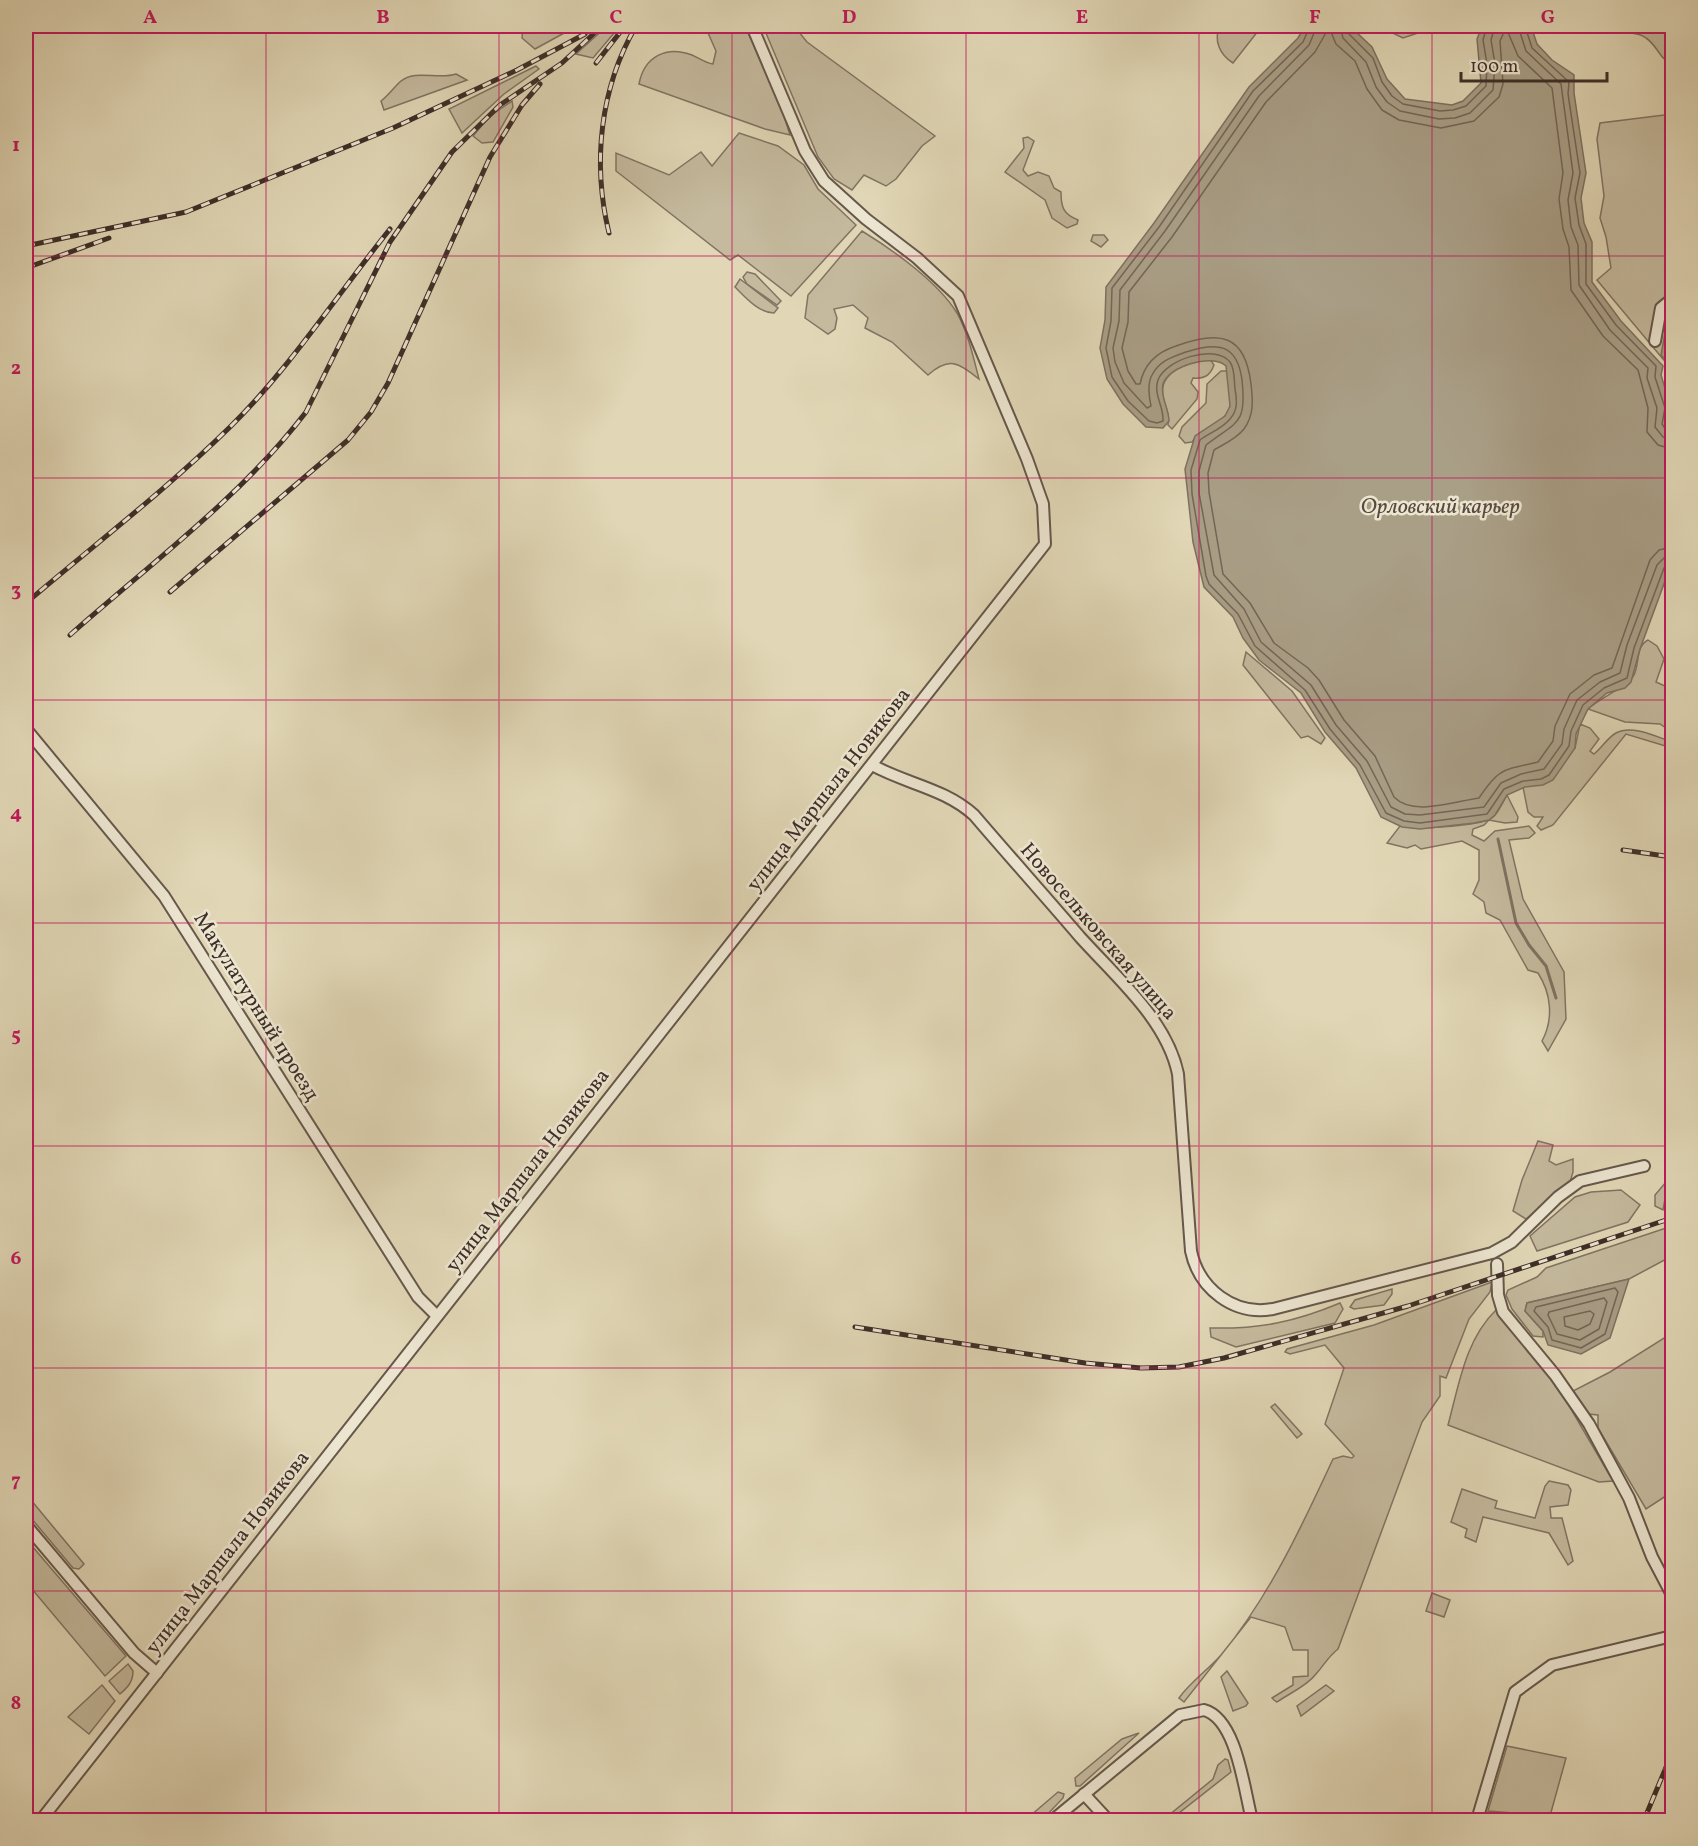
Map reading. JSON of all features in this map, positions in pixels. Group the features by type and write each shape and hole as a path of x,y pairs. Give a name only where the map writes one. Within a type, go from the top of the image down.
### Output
{"street":[{"name":"улица Маршала Новикова","path":"41,1821 1045,544 1043,504 958,296 917,258 866,219 824,181 805,151 752,26"},
{"path":"1655,341 1661,308 1672,299"},
{"name":"Макулатурный проезд","path":"26,729 164,896 418,1297 437,1316"},
{"name":"Новосельковская улица","path":"872,765 940,792 960,803 1124,986 1164,1036 1172,1052 1178,1074 1191,1251 1195,1267 1214,1292 1238,1308 1249,1311 1273,1309 1492,1253 1512,1242 1558,1197 1580,1181 1644,1166"},
{"path":"1497,1264 1498,1295 1503,1312 1555,1375 1589,1424 1629,1498 1652,1557 1672,1595"},
{"path":"26,1525 134,1653 157,1673"},
{"path":"1477,1821 1515,1692 1552,1665 1672,1636"},
{"path":"1053,1821 1180,1715 1204,1710 1223,1720 1231,1737 1252,1821"},
{"path":"1084,1794 1108,1821"}],"shaded area":[{"path":"523,26 577,26 535,49 522,38"},
{"path":"607,26 620,26 593,58 576,54"},
{"path":"705,26 745,26 779,100 790,135 765,129 639,84 651,60 665,53 682,52 713,64 716,51"},
{"path":"763,26 794,26 807,42 935,136 922,146 896,179 886,186 864,175 852,190 834,179 818,157"},
{"path":"1220,26 1262,26 1233,63 1224,56 1219,47 1217,37"},
{"path":"1378,26 1439,26 1403,38"},
{"path":"1545,26 1672,26 1672,64 1664,59 1650,41 1639,35 1615,32 1552,33"},
{"path":"536,66 539,69 504,94 462,133 449,109"},
{"path":"456,74 467,80 384,110 381,101 407,78 420,75 449,76"},
{"path":"512,101 513,107 493,142 482,143 473,136 490,116"},
{"path":"1672,114 1672,377 1668,365 1597,280 1611,268 1600,218 1604,196 1597,139 1600,123"},
{"path":"739,133 778,146 804,165 818,189 856,225 791,296 738,255 730,260 616,171 616,153 669,175 701,152 712,166"},
{"path":"1028,137 1034,141 1023,170 1028,176 1038,172 1049,176 1054,188 1061,192 1064,209 1078,220 1077,224 1067,228 1052,218 1045,200 1005,172 1024,148 1023,138"},
{"path":"862,231 927,278 949,301 964,329 979,379 954,364 942,365 928,375 892,342 865,328 868,318 853,305 834,309 837,318 835,329 828,334 805,318 808,295"},
{"path":"1093,235 1104,235 1108,240 1101,247 1091,241"},
{"path":"747,272 755,274 781,301 777,305 747,284 743,277"},
{"path":"740,279 778,308 774,313 753,304 735,287"},
{"path":"1210,359 1214,365 1211,372 1200,378 1193,378 1191,383 1198,392 1197,399 1172,429 1168,425 1168,414 1163,397 1165,380 1177,369"},
{"path":"1221,371 1228,371 1231,397 1228,412 1219,422 1201,432 1192,442 1185,443 1179,436 1182,427 1206,403 1207,384"},
{"path":"1648,640 1657,646 1664,659 1656,682 1667,687 1672,683 1672,732 1660,724 1625,722 1588,709 1631,679 1636,670 1641,647"},
{"path":"1246,652 1292,691 1325,738 1321,744 1308,736 1301,738 1243,665"},
{"path":"1580,724 1590,728 1599,739 1590,751 1594,754 1613,735 1629,730 1644,732 1672,742 1672,748 1626,734 1553,825 1541,830 1537,826 1543,817 1534,817 1528,812 1523,787 1575,748"},
{"path":"1507,795 1518,817 1517,822 1505,823 1489,820 1484,825 1473,829 1472,835 1484,841 1495,831 1529,826 1535,833 1529,838 1509,840 1523,899 1564,972 1566,1019 1548,1051 1542,1041 1549,1015 1546,989 1538,973 1528,970 1500,920 1486,913 1484,902 1473,894 1479,880 1479,850 1462,841 1421,849 1415,845 1407,848 1387,843 1400,826 1444,827 1488,820 1497,812"},
{"path":"1538,1141 1553,1145 1549,1161 1556,1165 1573,1159 1573,1172 1570,1182 1526,1219 1513,1211 1522,1180"},
{"path":"1672,1175 1672,1193 1665,1199 1663,1210 1655,1206 1655,1195"},
{"path":"1621,1190 1640,1205 1628,1222 1537,1251 1530,1236 1575,1197 1591,1192"},
{"path":"1672,1226 1672,1256 1629,1279 1527,1303 1525,1311 1543,1331 1543,1337 1533,1336 1512,1309 1506,1295 1508,1290 1537,1277 1546,1268"},
{"path":"1492,1282 1490,1292 1469,1319 1446,1378 1440,1376 1440,1396 1422,1422 1338,1649 1308,1682 1277,1702 1272,1698 1293,1685 1293,1677 1308,1676 1308,1650 1293,1650 1285,1627 1251,1617 1184,1702 1179,1698 1221,1655 1269,1585 1297,1535 1333,1459 1354,1456 1325,1424 1344,1368 1325,1345 1290,1354 1285,1352 1287,1349 1374,1325"},
{"path":"1392,1289 1392,1294 1384,1305 1354,1309 1350,1307 1355,1300"},
{"path":"1340,1303 1343,1309 1335,1323 1236,1347 1211,1337 1210,1328 1261,1326 1277,1323"},
{"path":"1496,1310 1557,1385 1613,1481 1599,1482 1448,1425 1470,1349 1485,1322"},
{"path":"1672,1333 1672,1492 1646,1509 1598,1428 1598,1415 1588,1414 1573,1391 1610,1372"},
{"path":"1275,1404 1302,1434 1297,1438 1271,1407"},
{"path":"1549,1481 1568,1485 1571,1490 1568,1505 1550,1507 1551,1518 1562,1518 1573,1561 1568,1565 1549,1533 1483,1517 1476,1542 1465,1537 1467,1529 1451,1522 1462,1489 1497,1501 1495,1508 1535,1518 1545,1486"},
{"path":"26,1494 84,1564 79,1569 73,1568 26,1512"},
{"path":"26,1539 126,1656 105,1676 26,1582"},
{"path":"1432,1593 1450,1600 1444,1617 1426,1611"},
{"path":"128,1664 133,1671 132,1678 128,1687 120,1694 109,1681"},
{"path":"1227,1671 1248,1703 1233,1711 1221,1677"},
{"path":"102,1685 115,1701 89,1734 68,1717"},
{"path":"1326,1685 1334,1691 1301,1716 1297,1706"},
{"path":"1139,1733 1080,1786 1076,1786 1075,1778 1122,1739"},
{"path":"1507,1746 1566,1758 1550,1816 1488,1811"},
{"path":"1225,1759 1228,1760 1231,1772 1170,1820 1163,1820 1213,1779 1218,1765"},
{"path":"1058,1792 1064,1794 1063,1798 1042,1820 1031,1820 1030,1816"}],"water":[{"name":"Орловский карьер","path":"1305,26 1353,26 1354,30 1372,47 1387,79 1405,99 1452,105 1463,101 1481,83 1477,39 1482,26 1531,26 1537,44 1552,60 1574,75 1574,93 1586,173 1581,198 1584,223 1592,242 1592,282 1621,321 1663,366 1661,375 1671,408 1668,423 1672,429 1672,562 1640,649 1631,682 1625,688 1607,693 1588,709 1576,734 1575,748 1553,780 1543,785 1525,787 1507,795 1495,815 1489,820 1420,829 1402,827 1381,817 1356,768 1325,732 1301,693 1259,660 1243,638 1233,617 1204,587 1193,542 1185,469 1195,436 1225,416 1230,406 1226,366 1219,362 1201,361 1173,372 1163,384 1162,389 1169,421 1163,428 1146,427 1123,404 1107,379 1100,348 1105,320 1106,287 1154,223 1249,87 1298,38"},
{"path":"1672,310 1672,360 1666,361 1661,355 1667,322"},
{"path":"1629,1279 1610,1338 1581,1354 1548,1345 1543,1331 1525,1311 1527,1303"}],"waterway":[{"path":"1498,839 1516,923 1529,945 1546,966 1556,998"}],"railway":[{"path":"70,635 194,529 281,443 306,412 390,242 452,152 500,105 562,63 602,26"},
{"path":"596,63 625,26"},
{"path":"609,233 601,180 603,127 614,75 636,26"},
{"path":"26,246 186,212 393,128 517,70 585,34"},
{"path":"170,592 348,440 371,412 388,383 490,157 522,105 540,84"},
{"path":"26,603 155,495 230,427 293,356 390,229"},
{"path":"26,268 109,238"},
{"path":"1623,850 1672,857"},
{"path":"855,1327 1085,1363 1141,1368 1179,1367 1224,1358 1408,1306 1672,1218"},
{"path":"1644,1820 1672,1753"}]}
